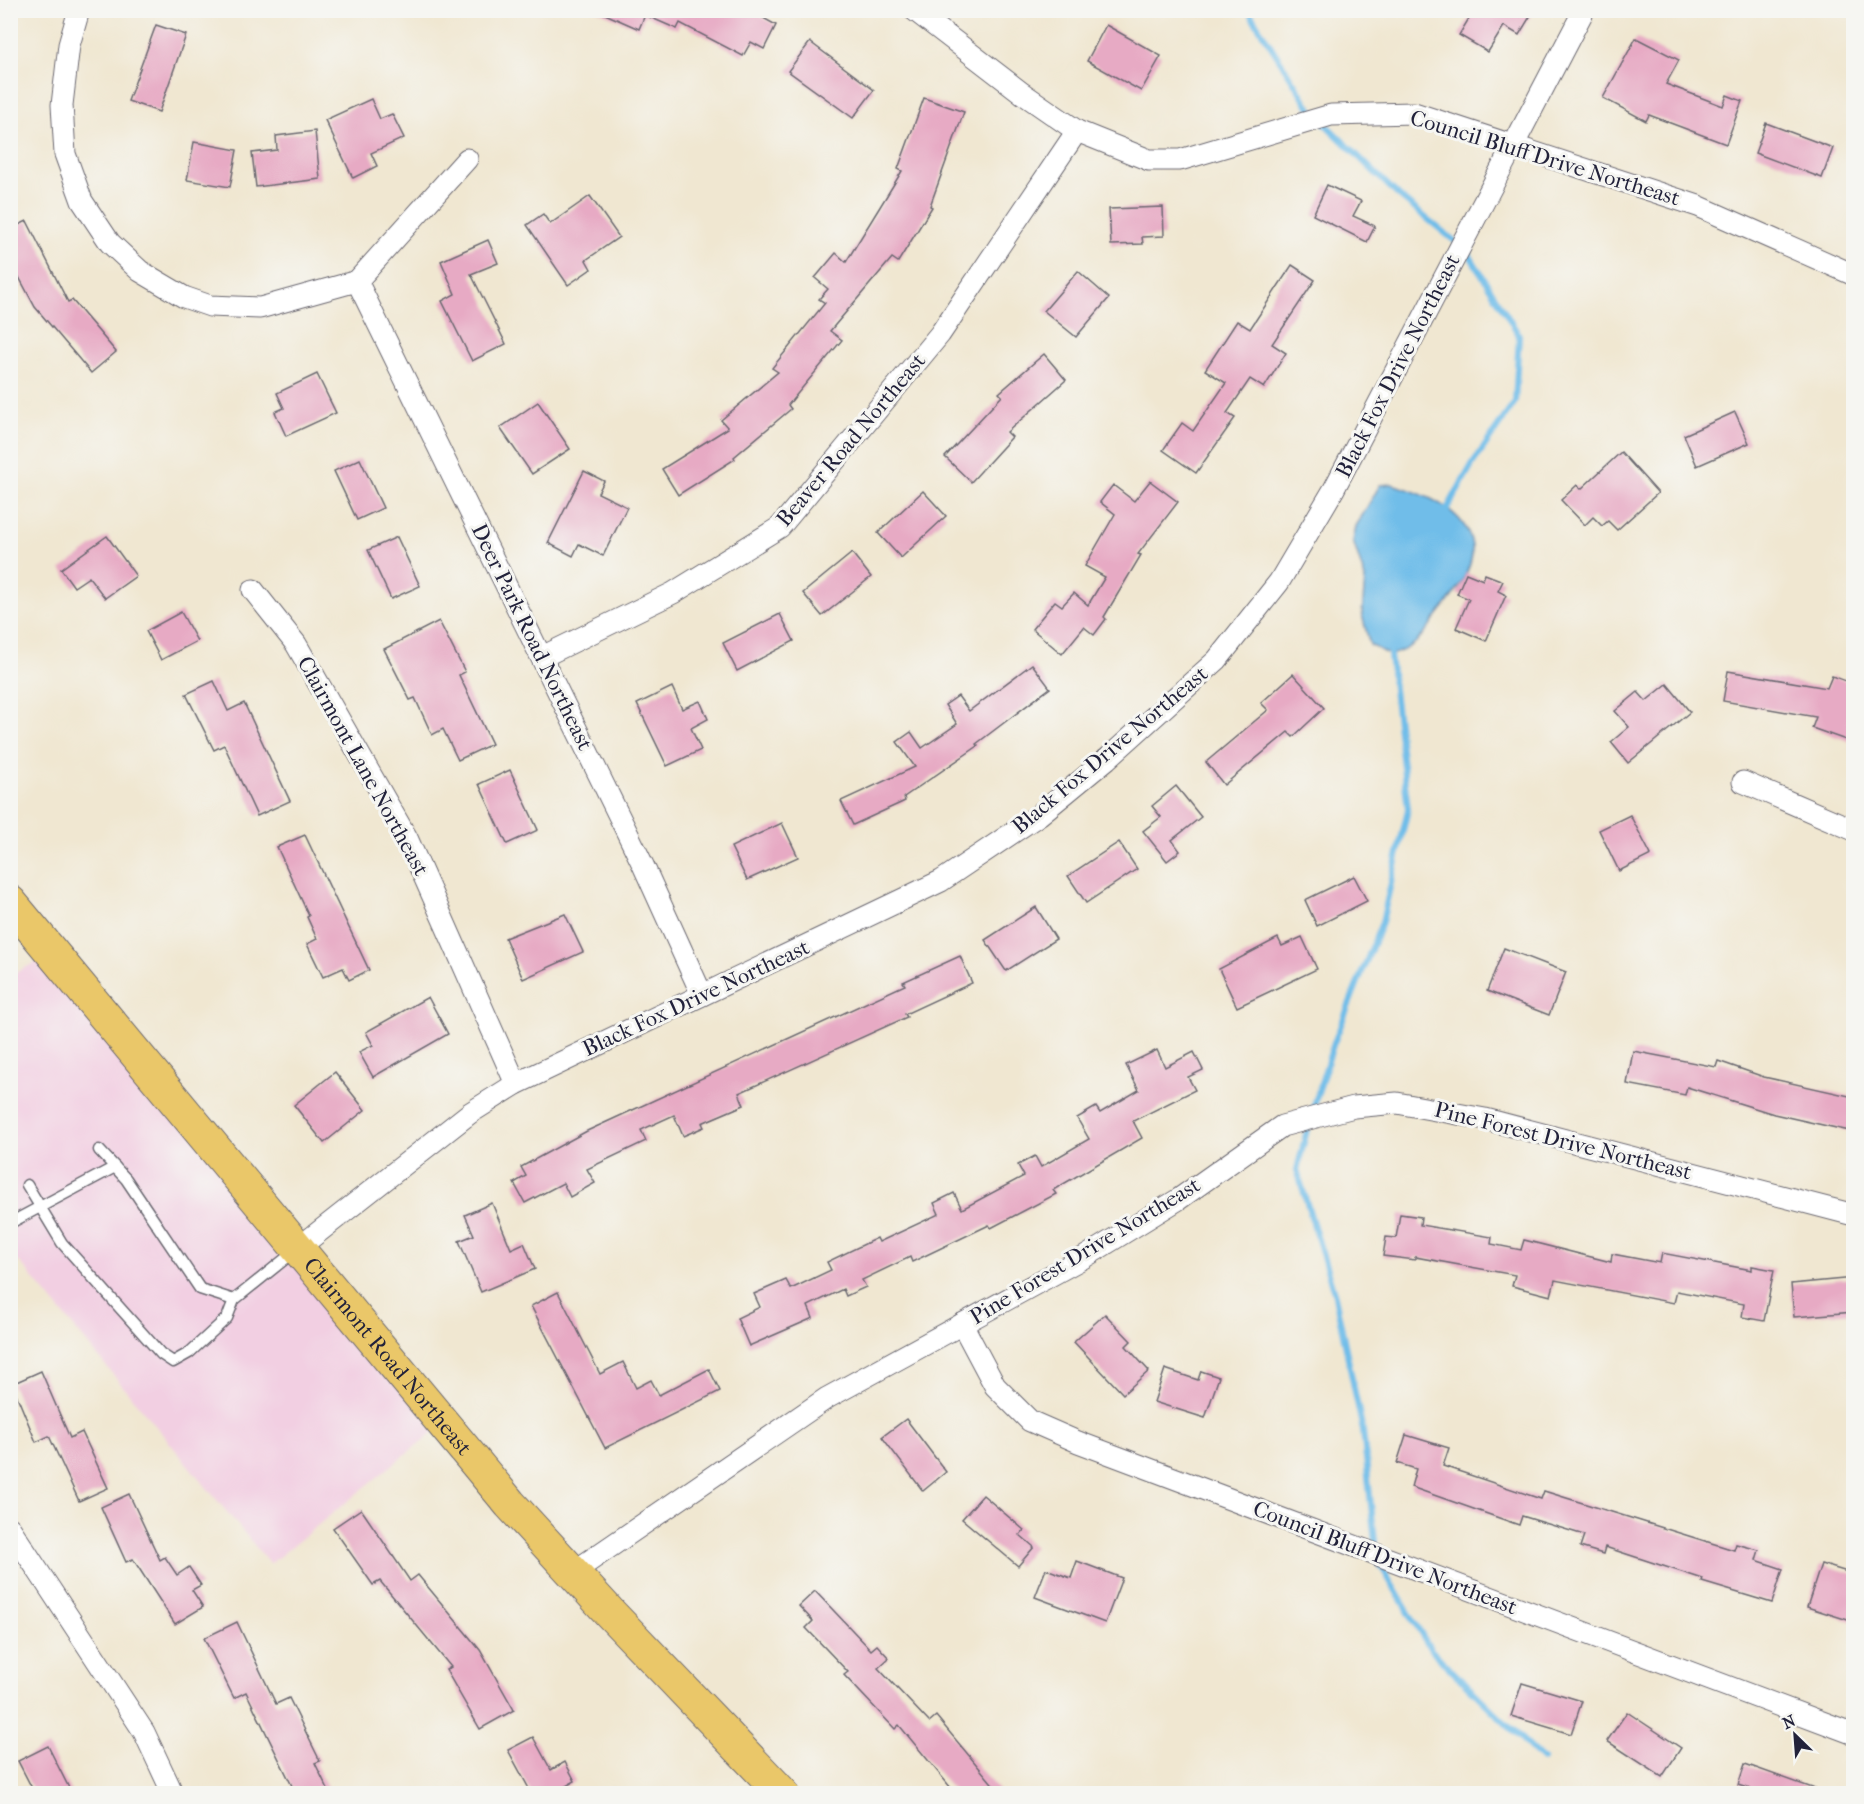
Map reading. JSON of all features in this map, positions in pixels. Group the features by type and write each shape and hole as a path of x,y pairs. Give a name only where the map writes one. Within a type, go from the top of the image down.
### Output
{"main road":[{"name":"Clairmont Road Northeast","path":"10,902 510,1504 572,1573 783,1794"}],"street":[{"path":"79,10 69,45 62,105 65,154 82,201 110,243 140,271 184,297 210,306 260,308 357,281 467,159"},
{"name":"Council Bluff Drive Northeast","path":"914,10 1022,93 1077,131 1149,160 1180,160 1331,115 1414,113 1698,207 1854,274"},
{"name":"Black Fox Drive Northeast","path":"297,1248 470,1113 516,1084 941,880 1039,815 1107,759 1217,660 1279,582 1334,489 1584,10"},
{"name":"Beaver Road Northeast","path":"542,657 674,593 780,527 940,334 1077,131"},
{"name":"Deer Park Road Northeast","path":"357,281 643,865 702,995"},
{"name":"Clairmont Lane Northeast","path":"253,590 296,644 407,838 516,1084"},
{"path":"1743,782 1854,830"},
{"name":"Pine Forest Drive Northeast","path":"572,1573 827,1398 1083,1258 1179,1199 1282,1126 1354,1107 1397,1103 1485,1119 1854,1215"},
{"name":"Council Bluff Drive Northeast","path":"962,1324 995,1386 1030,1420 1089,1446 1854,1734"},
{"path":"10,1528 144,1731 173,1794"}],"lane":[{"path":"99,1150 126,1179 200,1289 234,1300"},
{"path":"10,1223 115,1167"},
{"path":"27,1185 62,1243 106,1296 161,1354 173,1362 189,1353 227,1318 234,1300 297,1248"}],"shaded area":[{"path":"58,951 443,1424 270,1564 19,1261 11,1265 11,975"}],"water":[{"path":"1392,484 1417,492 1453,513 1469,533 1472,555 1462,582 1424,634 1408,648 1390,655 1370,645 1362,615 1365,578 1353,541 1356,526 1380,485"}],"building":[{"path":"596,10 749,10 776,25 764,49 751,42 743,56 680,23 677,29 645,15 639,29"},
{"path":"1474,10 1534,10 1519,35 1504,26 1488,52 1459,35"},
{"path":"156,25 186,35 159,112 128,101"},
{"path":"1106,25 1161,56 1141,91 1087,61"},
{"path":"1636,38 1679,60 1666,84 1723,106 1727,95 1742,101 1726,144 1649,115 1646,121 1603,98"},
{"path":"810,42 874,90 853,118 788,71"},
{"path":"924,98 964,112 930,206 932,207 898,262 892,258 830,331 842,340 788,405 791,409 734,457 735,459 678,495 662,469 728,428 721,420 778,372 772,368 825,303 819,299 828,289 815,278 836,253 846,262 902,171 898,169"},
{"path":"371,99 380,119 392,114 404,138 371,153 377,166 353,178 325,120"},
{"path":"1766,123 1833,148 1822,178 1755,153"},
{"path":"315,131 320,179 256,187 252,153 277,150 276,136"},
{"path":"194,142 237,150 230,187 187,180"},
{"path":"1327,185 1361,201 1353,216 1375,226 1367,242 1313,215"},
{"path":"590,196 619,237 586,260 591,269 568,285 527,225 543,214 550,224"},
{"path":"1163,207 1164,236 1142,237 1143,244 1111,245 1109,209"},
{"path":"27,221 68,302 72,300 116,352 91,373 35,307 10,260 10,229"},
{"path":"488,240 498,263 471,274 506,344 472,361 442,301 455,294 441,261"},
{"path":"1292,265 1315,280 1272,344 1286,353 1264,388 1250,379 1227,413 1235,418 1196,473 1163,450 1182,423 1193,431 1226,383 1205,370 1237,321 1250,329"},
{"path":"1078,271 1109,298 1076,337 1044,311"},
{"path":"1044,354 1066,380 1007,432 1012,437 971,482 945,457 1002,396 999,393"},
{"path":"317,374 336,413 286,436 275,412 284,408 277,393"},
{"path":"538,402 570,449 532,474 500,428"},
{"path":"1735,412 1749,443 1697,466 1684,435"},
{"path":"1621,452 1658,493 1617,530 1608,521 1602,526 1593,517 1585,525 1561,500 1577,485 1581,489"},
{"path":"360,459 383,508 357,520 334,471"},
{"path":"584,471 604,481 598,493 627,507 603,556 579,544 573,556 548,543"},
{"path":"1150,481 1178,502 1138,554 1141,555 1104,617 1106,619 1094,635 1084,627 1062,654 1032,629 1055,601 1062,606 1074,593 1088,605 1105,577 1085,566 1115,514 1100,502 1113,485 1134,501"},
{"path":"923,491 946,516 901,558 878,533"},
{"path":"107,536 136,576 105,598 89,577 74,587 61,569"},
{"path":"397,537 420,586 391,599 368,550"},
{"path":"852,553 871,577 822,616 803,593"},
{"path":"1466,573 1483,580 1485,574 1503,581 1498,591 1506,595 1486,641 1456,628 1469,599 1457,594"},
{"path":"181,612 197,641 161,660 146,631"},
{"path":"780,614 794,641 737,671 723,643"},
{"path":"439,621 465,672 459,675 492,744 458,760 443,729 432,735 415,698 410,700 384,649"},
{"path":"1032,664 1050,688 976,744 978,746 904,797 905,801 853,825 841,801 915,767 897,742 911,732 922,748 957,724 945,705 958,696 969,711"},
{"path":"1728,671 1827,688 1832,676 1854,684 1854,743 1812,728 1816,717 1723,701"},
{"path":"1293,674 1324,708 1293,737 1288,732 1224,785 1206,762 1268,710 1261,703"},
{"path":"214,681 228,711 244,703 290,801 257,816 224,745 214,750 186,694"},
{"path":"1667,684 1690,712 1628,763 1611,742 1629,727 1615,711 1638,692 1646,701"},
{"path":"672,687 682,709 700,701 708,719 691,728 701,750 667,766 637,704"},
{"path":"510,770 538,830 507,844 479,784"},
{"path":"1176,786 1201,817 1172,840 1180,851 1167,861 1143,831 1161,817 1152,806"},
{"path":"1630,815 1651,855 1619,871 1599,830"},
{"path":"782,823 798,857 747,880 731,847"},
{"path":"305,835 369,970 349,980 343,968 323,977 307,944 317,939 307,917 309,916 277,847"},
{"path":"1119,842 1137,869 1086,903 1068,876"},
{"path":"1354,876 1367,901 1317,926 1305,900"},
{"path":"1036,907 1056,939 1006,971 985,940"},
{"path":"565,914 583,952 523,979 505,938"},
{"path":"1302,937 1317,969 1237,1007 1219,969 1278,938 1282,946"},
{"path":"1504,948 1566,972 1549,1015 1487,991"},
{"path":"960,956 972,983 905,1014 907,1017 739,1093 744,1105 702,1123 704,1127 683,1136 674,1115 641,1130 646,1141 587,1169 595,1183 570,1197 563,1183 525,1203 514,1183 526,1176 521,1167 587,1131 905,985 903,982"},
{"path":"428,997 448,1034 373,1077 359,1052 373,1045 366,1032"},
{"path":"1157,1050 1165,1067 1194,1052 1203,1070 1188,1077 1195,1090 1133,1121 1142,1138 1053,1190 1056,1194 991,1228 989,1225 912,1262 910,1257 862,1280 866,1287 846,1296 843,1289 808,1306 813,1318 749,1346 737,1318 760,1307 754,1294 786,1280 791,1289 831,1270 827,1262 877,1238 879,1242 939,1214 934,1203 954,1193 962,1209 1024,1176 1018,1165 1035,1156 1041,1167 1089,1139 1077,1118 1096,1107 1100,1113 1139,1090 1126,1065"},
{"path":"1633,1051 1716,1067 1718,1061 1764,1077 1854,1097 1854,1132 1774,1114 1687,1087 1685,1095 1627,1084"},
{"path":"335,1072 365,1110 324,1143 294,1105"},
{"path":"492,1203 511,1249 524,1243 535,1269 481,1292 459,1241 474,1235 465,1215"},
{"path":"1400,1214 1421,1217 1420,1225 1492,1237 1491,1244 1521,1250 1524,1240 1611,1262 1612,1254 1660,1263 1662,1253 1752,1270 1752,1266 1774,1270 1764,1321 1742,1317 1744,1304 1677,1291 1674,1303 1555,1280 1551,1296 1512,1286 1515,1275 1415,1257 1415,1260 1383,1256 1386,1237 1396,1238"},
{"path":"1854,1278 1854,1312 1794,1317 1791,1284"},
{"path":"558,1292 600,1374 623,1362 636,1388 651,1380 659,1395 709,1369 720,1391 605,1448 531,1306"},
{"path":"1105,1314 1131,1341 1126,1346 1149,1371 1123,1394 1074,1342"},
{"path":"1165,1369 1198,1380 1201,1371 1219,1377 1205,1418 1154,1402"},
{"path":"41,1371 70,1438 82,1432 108,1488 79,1501 49,1436 36,1442 12,1384"},
{"path":"906,1419 946,1472 923,1491 882,1437"},
{"path":"1406,1435 1449,1448 1443,1466 1541,1499 1544,1491 1734,1550 1736,1544 1759,1550 1756,1560 1783,1569 1772,1603 1702,1582 1703,1579 1605,1547 1603,1554 1580,1547 1584,1535 1522,1516 1519,1525 1411,1487 1416,1469 1397,1463"},
{"path":"129,1494 160,1560 165,1557 177,1575 189,1567 201,1585 192,1590 203,1607 175,1624 133,1559 126,1562 101,1507"},
{"path":"983,1495 1024,1530 1020,1535 1034,1547 1018,1566 962,1519"},
{"path":"361,1509 410,1581 418,1575 480,1650 514,1710 480,1729 446,1670 451,1667 380,1581 373,1585 333,1528"},
{"path":"1077,1561 1122,1578 1105,1623 1035,1597 1046,1569 1071,1578"},
{"path":"1821,1564 1854,1574 1854,1622 1807,1607"},
{"path":"815,1591 871,1650 877,1645 889,1658 878,1668 929,1722 936,1716 1001,1794 956,1794 899,1725 895,1729 844,1675 848,1672 806,1628 813,1621 799,1606"},
{"path":"237,1622 276,1704 289,1698 320,1761 315,1763 330,1794 296,1794 246,1692 234,1698 204,1638"},
{"path":"1522,1683 1582,1701 1571,1734 1511,1716"},
{"path":"1627,1712 1681,1748 1662,1777 1607,1741"},
{"path":"533,1737 551,1770 565,1762 575,1781 552,1794 532,1794 508,1750"},
{"path":"48,1746 72,1794 35,1794 18,1761"},
{"path":"1745,1764 1821,1791 1821,1794 1748,1794 1750,1789 1738,1785"}],"waterway":[{"path":"1248,10 1317,116"},
{"path":"1324,123 1399,196 1467,251 1519,335 1515,402 1473,463 1447,509"},
{"path":"1312,1112 1333,1045 1382,922 1408,809 1390,655"},
{"path":"1309,1122 1297,1170 1335,1296 1363,1431 1376,1551"},
{"path":"1378,1561 1431,1650 1543,1760"}]}
